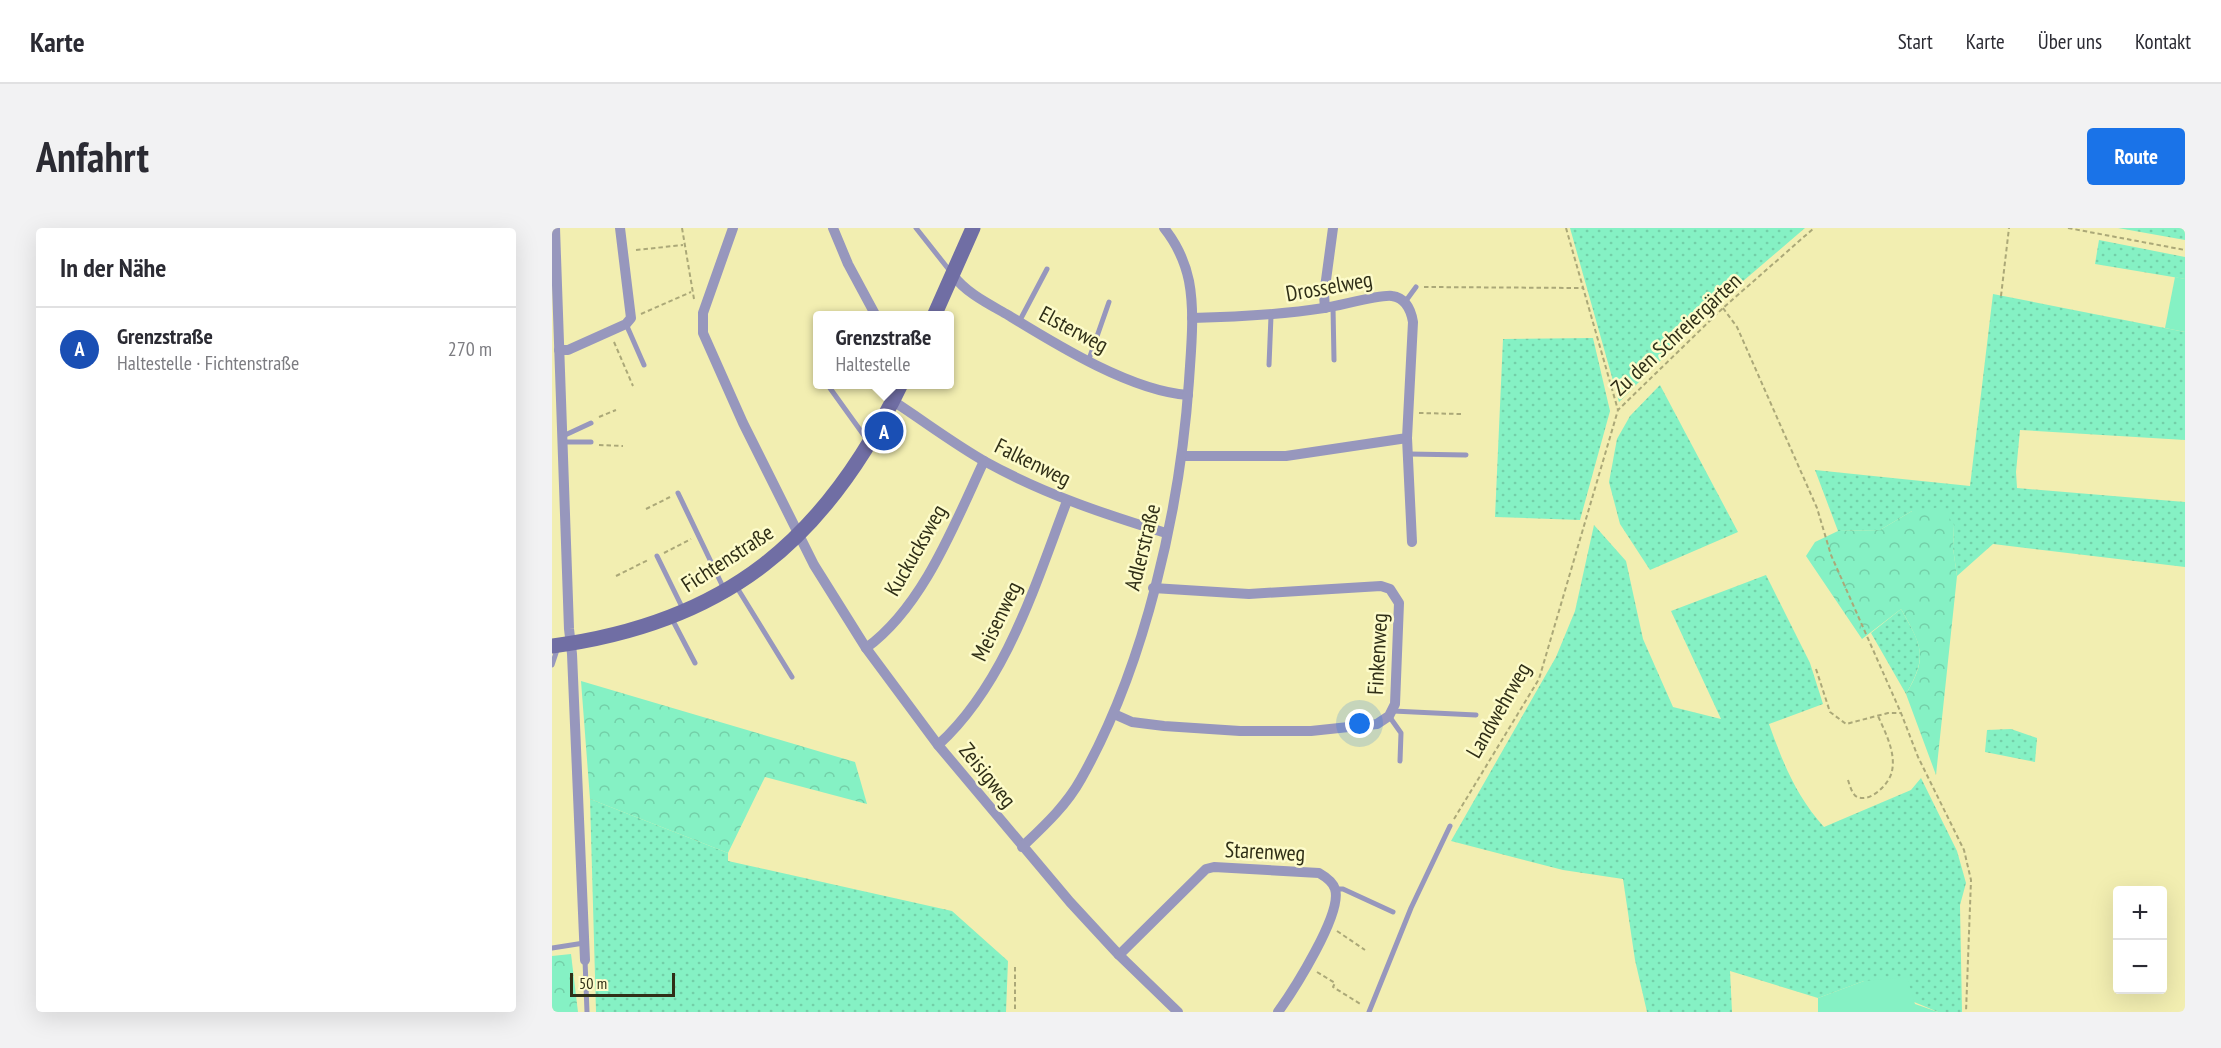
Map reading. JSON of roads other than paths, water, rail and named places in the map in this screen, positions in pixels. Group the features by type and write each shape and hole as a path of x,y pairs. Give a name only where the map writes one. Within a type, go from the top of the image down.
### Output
{"street":[{"path":"555,228 562,439 561,645 585,960"},
{"path":"559,350 568,350 629,321 620,228"},
{"name":"Zeisigweg","path":"733,228 703,313 703,333 743,423 799,537 866,648 938,745 1022,848 1119,955 1178,1012"},
{"path":"833,228 852,272 874,311"},
{"path":"936,311 973,228"},
{"name":"Adlerstraße","path":"1022,848 1061,810 1113,714 1153,588 1166,533 1182,456 1192,318 1186,268 1164,228"},
{"path":"1329,308 1324,295 1333,228"},
{"name":"Elsterweg","path":"953,275 960,285 1088,362 1155,388 1188,395"},
{"name":"Drosselweg","path":"1192,318 1271,316 1392,296 1405,302 1413,322 1407,413 1412,542"},
{"name":"Fichtenstraße","path":"561,645 603,638 678,614 730,588 767,564 799,537 828,504 869,442 899,389"},
{"name":"Falkenweg","path":"893,401 984,461 1067,501 1166,533"},
{"path":"1182,456 1286,456 1407,438"},
{"name":"Kuckucksweg","path":"866,648 894,622 934,563 984,461"},
{"name":"Meisenweg","path":"938,745 961,722 993,673 1032,595 1067,501"},
{"name":"Finkenweg","path":"1113,714 1132,722 1240,731 1311,731 1377,724 1391,714 1399,608 1395,595 1390,589 1381,586 1249,594 1153,588"},
{"name":"Starenweg","path":"1119,955 1206,869 1214,867 1319,873 1326,877 1335,890"},
{"path":"1278,1012 1307,966 1328,925 1336,900 1335,890"}],"lane":[{"path":"916,228 953,275"},
{"path":"1019,322 1047,269"},
{"path":"1405,302 1416,287"},
{"path":"1088,362 1109,302"},
{"path":"1329,308 1334,360"},
{"path":"1269,365 1271,316"},
{"path":"629,321 644,365"},
{"path":"831,389 869,442"},
{"path":"562,439 591,423"},
{"path":"562,439 591,442"},
{"path":"1409,454 1466,455"},
{"path":"678,493 730,588 792,677"},
{"path":"657,556 695,663"},
{"path":"552,665 561,645"},
{"path":"1400,761 1401,734 1391,714 1476,716"},
{"path":"1369,1011 1407,916 1450,826"},
{"path":"1335,890 1343,889 1393,912"},
{"path":"552,948 584,943"},
{"path":"585,960 587,1012"}],"place":[{"name":"Grenzstraße","path":"884,431"}]}
